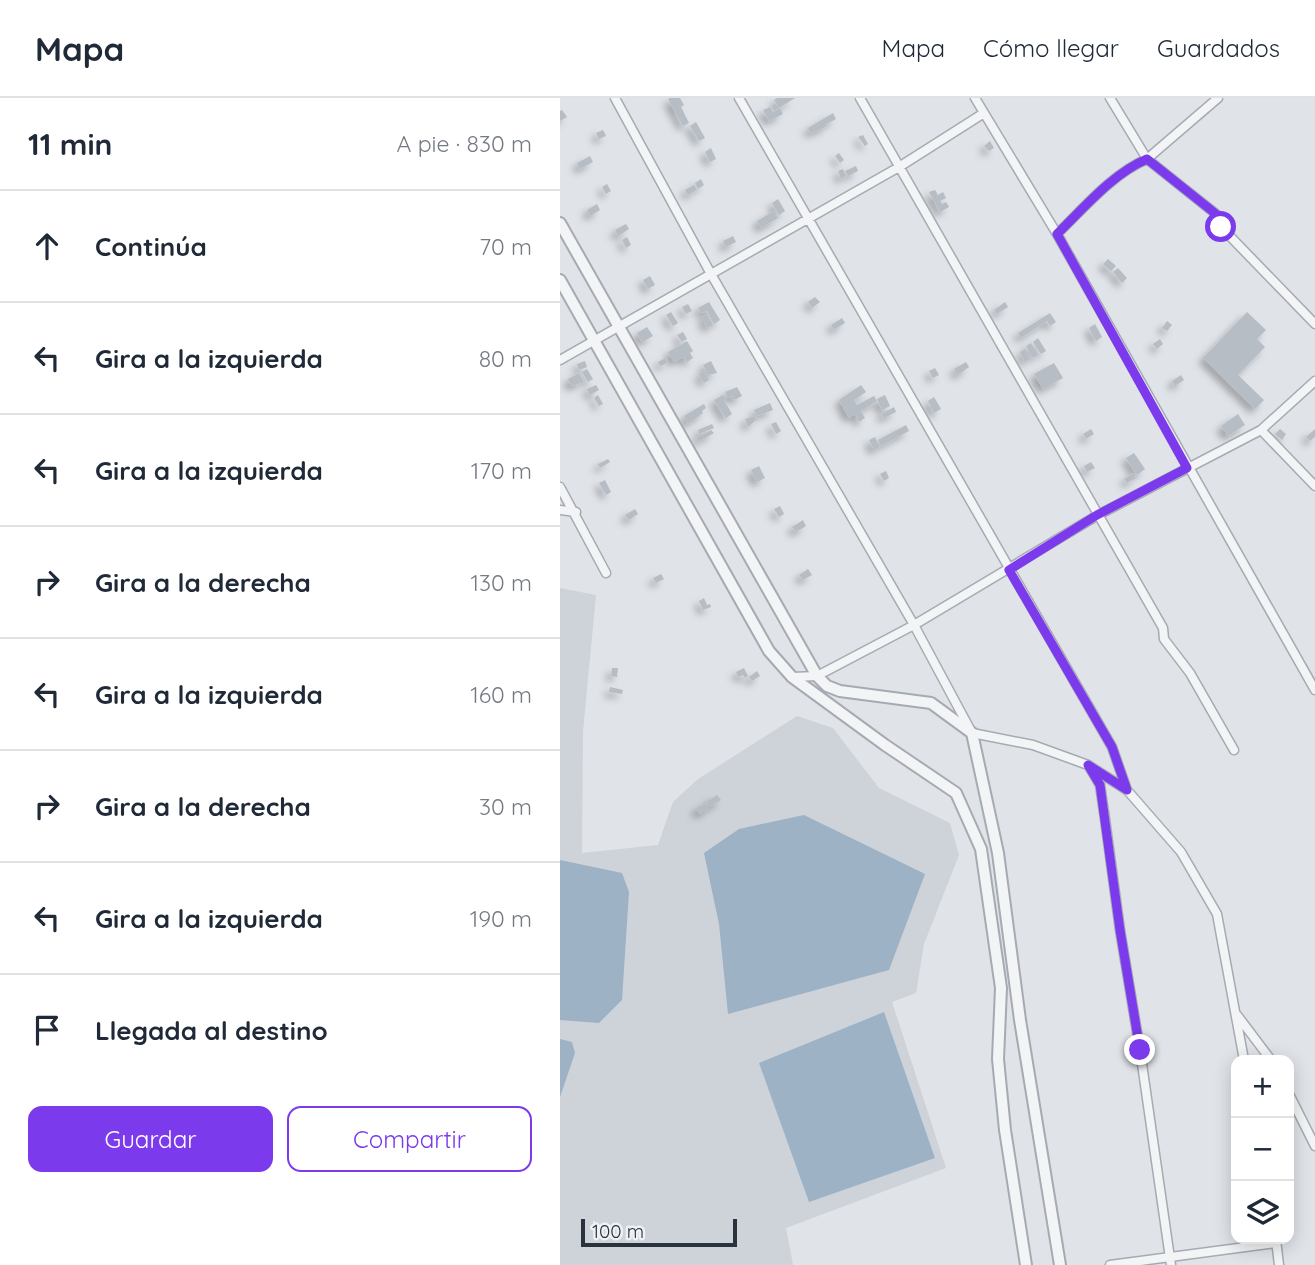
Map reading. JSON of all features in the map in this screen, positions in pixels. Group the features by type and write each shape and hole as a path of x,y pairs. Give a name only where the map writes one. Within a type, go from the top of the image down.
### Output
{"street":[{"path":"615,98 711,274 914,625 972,733 998,853 1020,1020 1060,1265"},
{"path":"739,98 1112,747 1127,790"},
{"path":"860,98 1163,628 1164,639 1190,673 1234,750"},
{"path":"975,98 1057,234 1315,690"},
{"path":"1110,98 1147,159 1216,214 1221,227 1315,324"},
{"path":"1057,234 1110,184 1147,159 1218,98"},
{"path":"560,360 899,167 984,113"},
{"path":"560,223 817,676 827,686 840,691 931,703 972,733 1033,744 1088,765 1127,790 1181,852 1217,914 1243,1055"},
{"path":"560,280 769,651 792,677 956,793 981,849 1001,988 998,1059 1004,1130 1026,1265"},
{"path":"792,677 817,676 914,625 1097,515 1261,430 1315,382"},
{"path":"1261,430 1315,486"},
{"path":"560,487 576,512 606,573"},
{"path":"560,510 576,512"},
{"path":"1088,765 1100,785 1102,796 1171,1261"},
{"path":"1236,1013 1266,1055"},
{"path":"1294,1104 1315,1146"},
{"path":"1110,1265 1171,1261 1260,1244"},
{"path":"1276,1244 1279,1265"}],"shaded area":[{"path":"560,588 596,595 583,731 582,853 658,845 673,802 698,779 797,716 833,728 879,788 950,823 959,855 924,944 916,993 892,1002 946,1168 786,1228 793,1265 560,1265"}],"water":[{"path":"804,815 925,874 889,970 728,1014 719,924 704,853 739,829"},
{"path":"560,860 622,873 629,892 622,1000 599,1023 560,1020"},
{"path":"884,1012 935,1158 809,1202 759,1063"},
{"path":"560,1039 572,1042 575,1053 560,1097"}],"building":[{"path":"680,98 684,105 681,107 689,123 683,126 668,99"},
{"path":"795,98 779,108 774,100"},
{"path":"770,107 773,112 780,108 783,114 769,121 763,110"},
{"path":"560,111 567,117 560,121"},
{"path":"833,113 836,119 825,125 826,127 810,133 808,128"},
{"path":"696,122 705,138 699,141 690,126"},
{"path":"603,130 606,136 599,139 596,133"},
{"path":"863,135 868,144 865,146 858,137"},
{"path":"990,141 994,148 989,151 984,146"},
{"path":"711,148 716,159 710,162 705,152"},
{"path":"839,153 844,160 840,163 835,156"},
{"path":"590,156 593,162 580,169 577,163"},
{"path":"856,166 858,171 848,176 845,171"},
{"path":"843,169 846,176 841,179 838,171"},
{"path":"701,179 704,185 698,189 695,183"},
{"path":"607,184 611,191 606,194 602,187"},
{"path":"694,185 697,190 688,195 685,190"},
{"path":"935,190 938,195 943,192 946,198 940,201 942,204 946,202 949,207 940,212 929,192"},
{"path":"778,199 785,211 779,215 772,203"},
{"path":"597,204 600,210 590,216 587,210"},
{"path":"774,211 778,218 761,228 757,221"},
{"path":"626,224 629,229 618,236 615,230"},
{"path":"733,236 736,242 726,247 723,241"},
{"path":"627,237 631,245 626,248 622,240"},
{"path":"1108,259 1116,266 1111,271 1103,264"},
{"path":"1118,268 1127,278 1122,283 1113,272"},
{"path":"650,276 655,285 648,289 643,280"},
{"path":"815,297 820,302 812,308 808,302"},
{"path":"709,302 720,320 714,324 707,311 701,313 698,308"},
{"path":"1005,302 1008,307 997,314 994,310"},
{"path":"688,304 692,311 686,314 682,307"},
{"path":"671,312 678,323 673,326 666,315"},
{"path":"1247,312 1266,330 1257,339 1265,347 1238,375 1264,400 1255,409 1203,358"},
{"path":"1050,313 1056,322 1050,326 1047,321 1021,338 1018,333"},
{"path":"707,315 713,325 707,328 702,317"},
{"path":"842,318 845,323 834,330 831,325"},
{"path":"1167,321 1172,325 1167,331 1162,328"},
{"path":"1095,324 1102,337 1096,341 1089,328"},
{"path":"647,327 653,336 642,342 637,333"},
{"path":"683,332 687,339 682,342 677,335"},
{"path":"1038,338 1046,351 1041,354 1033,342"},
{"path":"1160,339 1163,344 1157,349 1153,344"},
{"path":"687,341 693,351 690,353 693,358 687,362 684,357 674,362 668,352"},
{"path":"1031,343 1038,355 1033,358 1026,346"},
{"path":"1025,349 1030,359 1025,362 1020,352"},
{"path":"665,358 668,363 660,366 658,362"},
{"path":"585,361 587,367 579,370 577,364"},
{"path":"711,361 717,373 708,375 703,365"},
{"path":"966,362 969,367 958,375 954,369"},
{"path":"1054,363 1063,378 1043,389 1034,374"},
{"path":"935,368 939,375 933,378 929,371"},
{"path":"587,369 593,379 588,382 582,372"},
{"path":"704,371 709,380 704,383 699,374"},
{"path":"579,373 584,382 571,386 568,379"},
{"path":"1181,375 1184,380 1175,386 1172,381"},
{"path":"596,385 599,390 590,395 587,389"},
{"path":"861,385 866,392 854,400 857,405 874,396 877,401 861,411 865,418 859,422 855,414 849,418 843,408 849,405 843,407 839,400"},
{"path":"737,387 742,396 734,400 732,396 728,398 725,392"},
{"path":"598,395 603,404 599,406 594,398"},
{"path":"723,395 732,414 726,418 714,400"},
{"path":"885,395 890,406 882,410 877,399"},
{"path":"934,397 941,409 934,413 928,401"},
{"path":"770,403 773,410 757,416 754,410"},
{"path":"704,404 706,408 703,413 688,424 684,416"},
{"path":"894,407 896,412 884,418 881,414"},
{"path":"1238,414 1245,425 1228,436 1221,426"},
{"path":"755,416 756,420 748,427 745,419"},
{"path":"776,422 781,431 776,434 771,424"},
{"path":"712,424 714,428 699,434 698,430"},
{"path":"906,425 909,431 881,446 878,440"},
{"path":"1091,429 1094,434 1086,439 1083,434"},
{"path":"1280,429 1286,434 1282,440 1275,434"},
{"path":"1315,429 1315,437 1310,441 1306,437"},
{"path":"711,430 714,433 698,442 696,438"},
{"path":"875,437 880,447 874,450 869,440"},
{"path":"1134,453 1145,469 1137,475 1126,458"},
{"path":"608,459 610,462 600,468 598,464"},
{"path":"1091,462 1095,468 1087,472 1084,466"},
{"path":"759,466 765,478 757,482 751,470"},
{"path":"886,471 889,478 884,481 880,474"},
{"path":"1133,473 1136,478 1127,483 1124,479"},
{"path":"605,480 611,492 606,495 599,483"},
{"path":"780,506 784,514 779,517 774,509"},
{"path":"635,509 638,514 629,520 625,515"},
{"path":"803,520 806,526 796,532 792,527"},
{"path":"808,569 812,575 803,580 799,575"},
{"path":"661,574 664,579 656,583 653,578"},
{"path":"704,598 711,607 703,610 699,601"},
{"path":"612,668 618,668 617,677 611,676"},
{"path":"744,668 748,676 738,677 736,672"},
{"path":"757,671 760,676 752,681 749,677"},
{"path":"610,687 623,690 622,694 609,692"},
{"path":"717,795 721,800 710,807 706,802"},
{"path":"706,803 709,809 699,814 696,808"}],"route":[{"path":"1140,1050 1100,785 1088,765 1127,790 1112,747 1009,570 1097,515 1187,468 1057,234 1110,184 1147,159 1203,202 1216,214 1221,227"}]}
